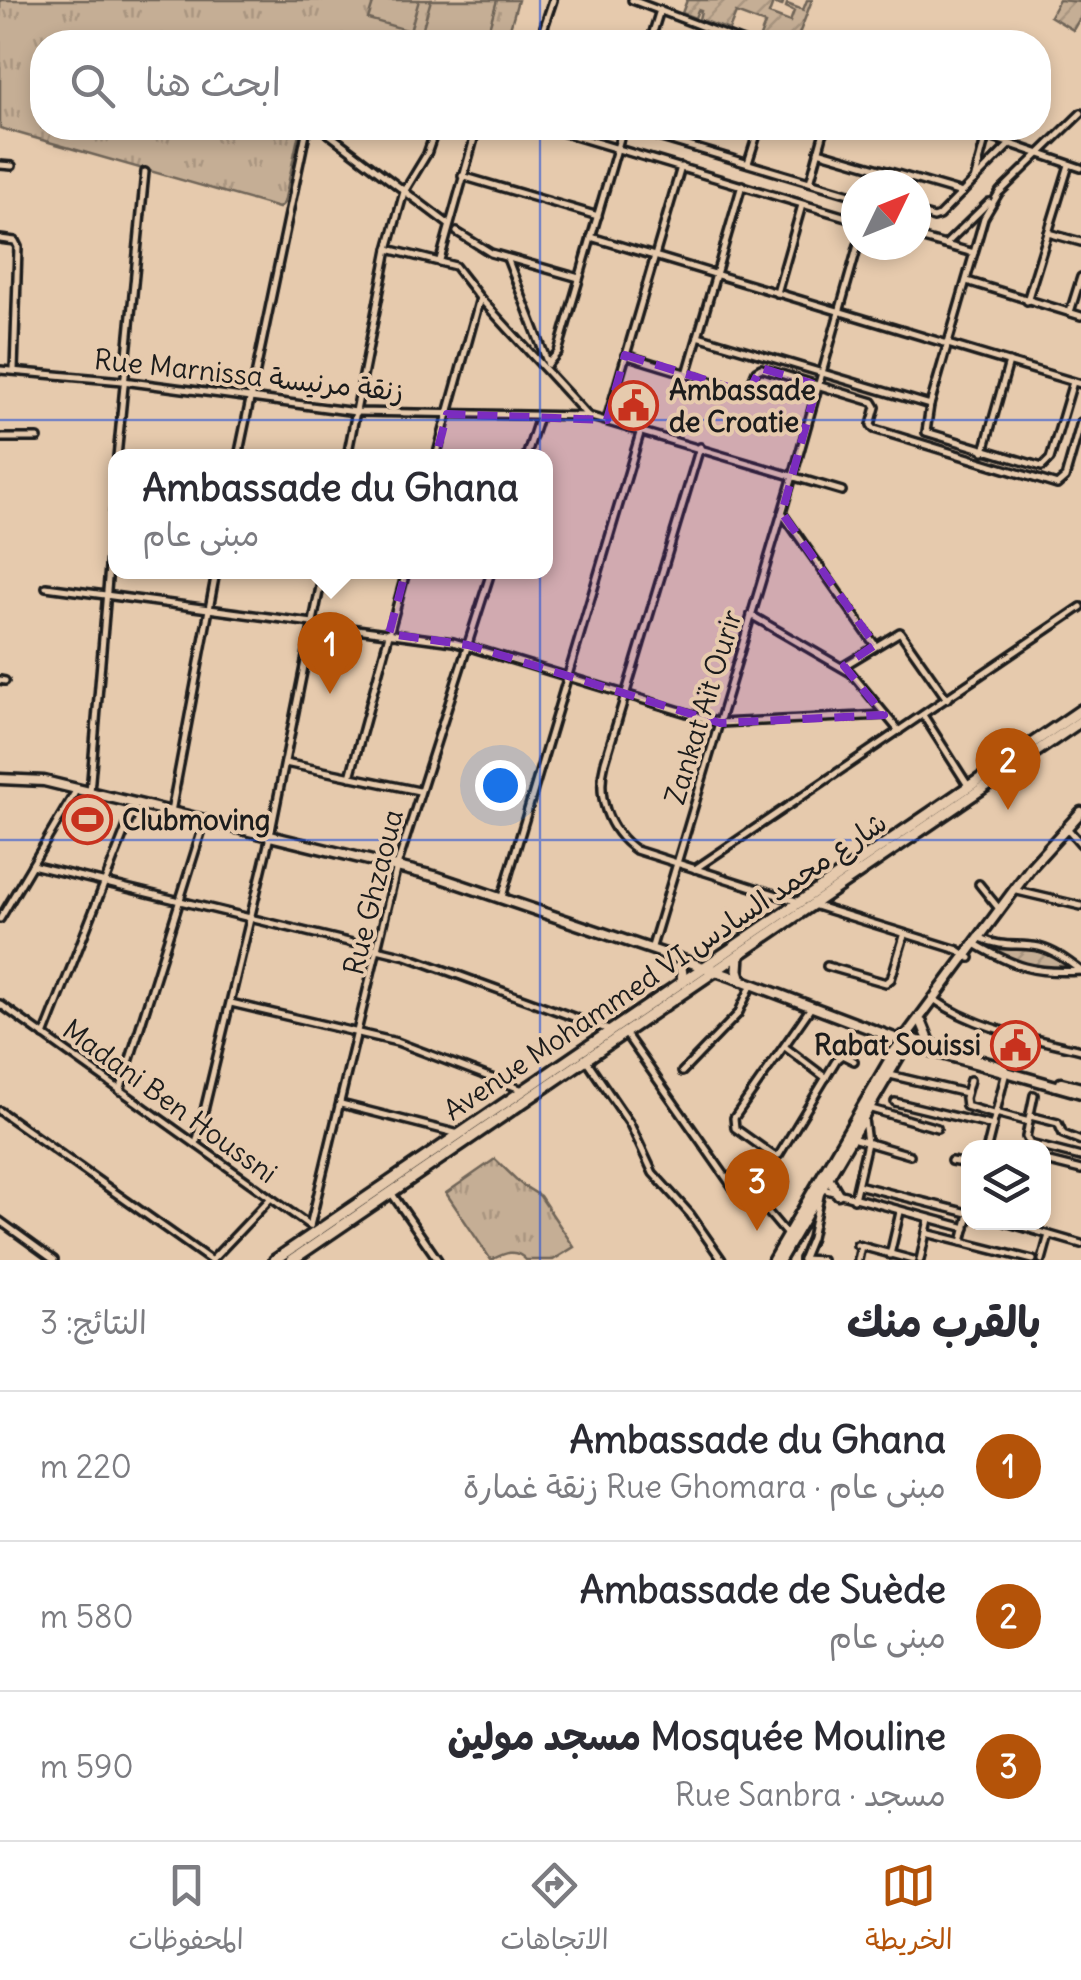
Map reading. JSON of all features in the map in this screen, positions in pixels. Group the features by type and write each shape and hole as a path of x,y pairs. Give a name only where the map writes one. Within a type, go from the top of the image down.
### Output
{"main road":[{"name":"Avenue Mohammed VI شارع محمد السادس","path":"292,1260 625,1032 800,903 1081,710"},
{"name":"Avenue Mohammed VI شارع محمد السادس","path":"275,1260 314,1229 683,982 740,955 1081,722"},
{"path":"0,778 37,780 397,866 501,898 906,1040 1081,1091"},
{"path":"862,1113 906,1040 1015,891 1081,815"},
{"path":"740,955 738,967 746,982"},
{"path":"680,960 683,982"},
{"path":"777,1260 847,1136 906,1040 936,1001"},
{"path":"922,1023 930,1045"},
{"path":"906,1040 1007,1072"},
{"path":"818,1188 847,1136"},
{"path":"828,1176 838,1194"}],"street":[{"path":"543,30 553,0"},
{"path":"632,0 714,30"},
{"path":"654,30 660,10"},
{"path":"945,246 1081,113"},
{"path":"239,449 304,140"},
{"path":"337,140 448,224"},
{"path":"348,449 388,248 404,192 432,140"},
{"path":"440,260 473,140"},
{"path":"589,140 841,215"},
{"path":"548,364 558,352 621,140"},
{"path":"666,140 841,191"},
{"path":"686,146 688,140"},
{"path":"748,163 755,140"},
{"path":"810,182 822,140"},
{"path":"974,182 985,140"},
{"path":"998,140 1081,168"},
{"path":"931,216 937,217 1010,144"},
{"path":"818,152 962,193"},
{"path":"1027,301 1070,164"},
{"path":"0,165 12,166"},
{"path":"607,420 681,167"},
{"path":"119,449 145,172"},
{"path":"462,176 598,216"},
{"path":"687,374 742,185"},
{"path":"1000,191 986,212 930,405 926,432 1042,467 1047,464 1072,382"},
{"path":"777,293 803,204"},
{"path":"456,232 480,248 579,278"},
{"path":"1048,233 1081,242"},
{"path":"591,237 1081,384"},
{"path":"0,239 16,242 14,370"},
{"path":"931,242 974,254"},
{"path":"388,248 455,266 588,416"},
{"path":"507,258 549,372"},
{"name":"Zankat Aït Ourir","path":"651,950 854,260"},
{"path":"1069,312 1081,276"},
{"path":"966,281 1081,316"},
{"path":"438,449 480,298"},
{"path":"698,336 930,405"},
{"path":"625,356 746,391 761,368 873,402 876,407 870,425 874,429 1057,485 1065,478 1081,422"},
{"path":"984,451 1008,362"},
{"name":"Rue Marnissa زنقة مرنيسة","path":"0,370 124,381 356,412 588,416 842,491"},
{"path":"528,449 539,417"},
{"path":"501,898 641,430"},
{"path":"0,438 38,438"},
{"path":"700,448 601,776 605,808 630,846 800,903"},
{"path":"782,513 876,645"},
{"path":"90,792 108,579"},
{"path":"171,812 215,579"},
{"path":"196,1144 270,836 323,579"},
{"path":"350,777 404,579"},
{"name":"Rue Ghzaoua","path":"314,1229 397,866 489,579"},
{"path":"46,586 468,645 720,722 884,715"},
{"path":"695,870 1081,607"},
{"path":"751,615 842,667 861,684 898,731"},
{"path":"842,667 895,632 903,634 948,699"},
{"path":"924,715 969,787"},
{"path":"285,763 420,792"},
{"path":"0,918 77,789"},
{"path":"44,1036 136,803"},
{"path":"120,1091 205,820"},
{"path":"1068,829 1081,844"},
{"path":"32,864 431,964 612,1031"},
{"path":"978,884 1001,911"},
{"path":"1015,891 1081,906"},
{"path":"814,905 968,956"},
{"path":"827,966 886,983 904,936"},
{"path":"979,943 1024,969 1041,973 1081,971"},
{"path":"979,943 1036,946 1050,950 1081,971"},
{"path":"682,1072 738,1014 746,982"},
{"path":"936,1001 982,1026 1081,1050"},
{"path":"231,1003 359,1031 451,1060 523,1090"},
{"name":"Madani Ben Houssni","path":"0,1004 314,1229"},
{"path":"812,1006 734,1118 735,1128 774,1156 779,1155 840,1056 854,1061"},
{"path":"625,1032 744,1203 752,1210 767,1210 790,1237"},
{"path":"785,1048 826,1078"},
{"path":"586,1059 630,1124 653,1173 690,1214 722,1260"},
{"path":"989,1140 1007,1072"},
{"path":"888,1074 966,1093"},
{"path":"970,1080 966,1106 1058,1124 1064,1134 1081,1140"},
{"path":"1034,1095 1026,1138 1030,1144 1081,1157"},
{"path":"894,1102 993,1126"},
{"path":"340,1104 458,1134"},
{"path":"0,1111 211,1260 270,1199"},
{"path":"862,1113 938,1128"},
{"path":"854,1198 867,1142 862,1113"},
{"path":"847,1136 910,1154"},
{"path":"951,1161 961,1163"},
{"path":"1051,1162 1081,1170"},
{"path":"858,1185 961,1214"},
{"path":"822,1260 802,1259 816,1222 818,1188 961,1227"},
{"path":"390,1192 438,1260"},
{"path":"890,1254 900,1212"},
{"path":"858,1260 859,1246 916,1260 929,1220"},
{"path":"0,1222 54,1260"},
{"path":"962,1242 965,1230"},
{"path":"1034,1230 1081,1244"},
{"path":"926,1233 1033,1260"},
{"path":"1042,1260 1049,1234"},
{"path":"33,1260 40,1250"}],"highlighted area":[{"path":"625,355 748,393 761,368 817,385 782,513 875,645 844,666 884,715 720,723 468,645 389,634 447,414 607,420"}],"green space":[{"path":"0,0 518,0 509,30 30,30 30,137 0,128"},
{"path":"374,0 419,0 410,30 368,19"},
{"path":"431,0 497,0 488,30 422,30"},
{"path":"687,0 775,0 782,6 773,3 769,14 790,22 794,11 787,4 803,10 807,0 812,0 801,30 763,30 765,24 736,13 729,30 699,19 701,11 695,18 682,13"},
{"path":"1059,0 1081,2 1081,16 1073,30 1050,16"},
{"path":"42,140 297,140 284,203 279,208"},
{"path":"997,947 1039,950 1065,964 1064,969 1030,966 994,951"},
{"path":"495,1159 540,1196 574,1247 553,1260 526,1260 513,1253 491,1260 446,1193"}],"place":[{"name":"Ambassade de Croatie","path":"634,406"},
{"name":"Ambassade du Ghana","path":"330,694"},
{"name":"Ambassade de Suède","path":"1008,810"},
{"name":"Clubmoving","path":"87,820"},
{"name":"Rabat Souissi","path":"1016,1045"},
{"name":"Mosquée Mouline مسجد مولين","path":"757,1231"}]}
